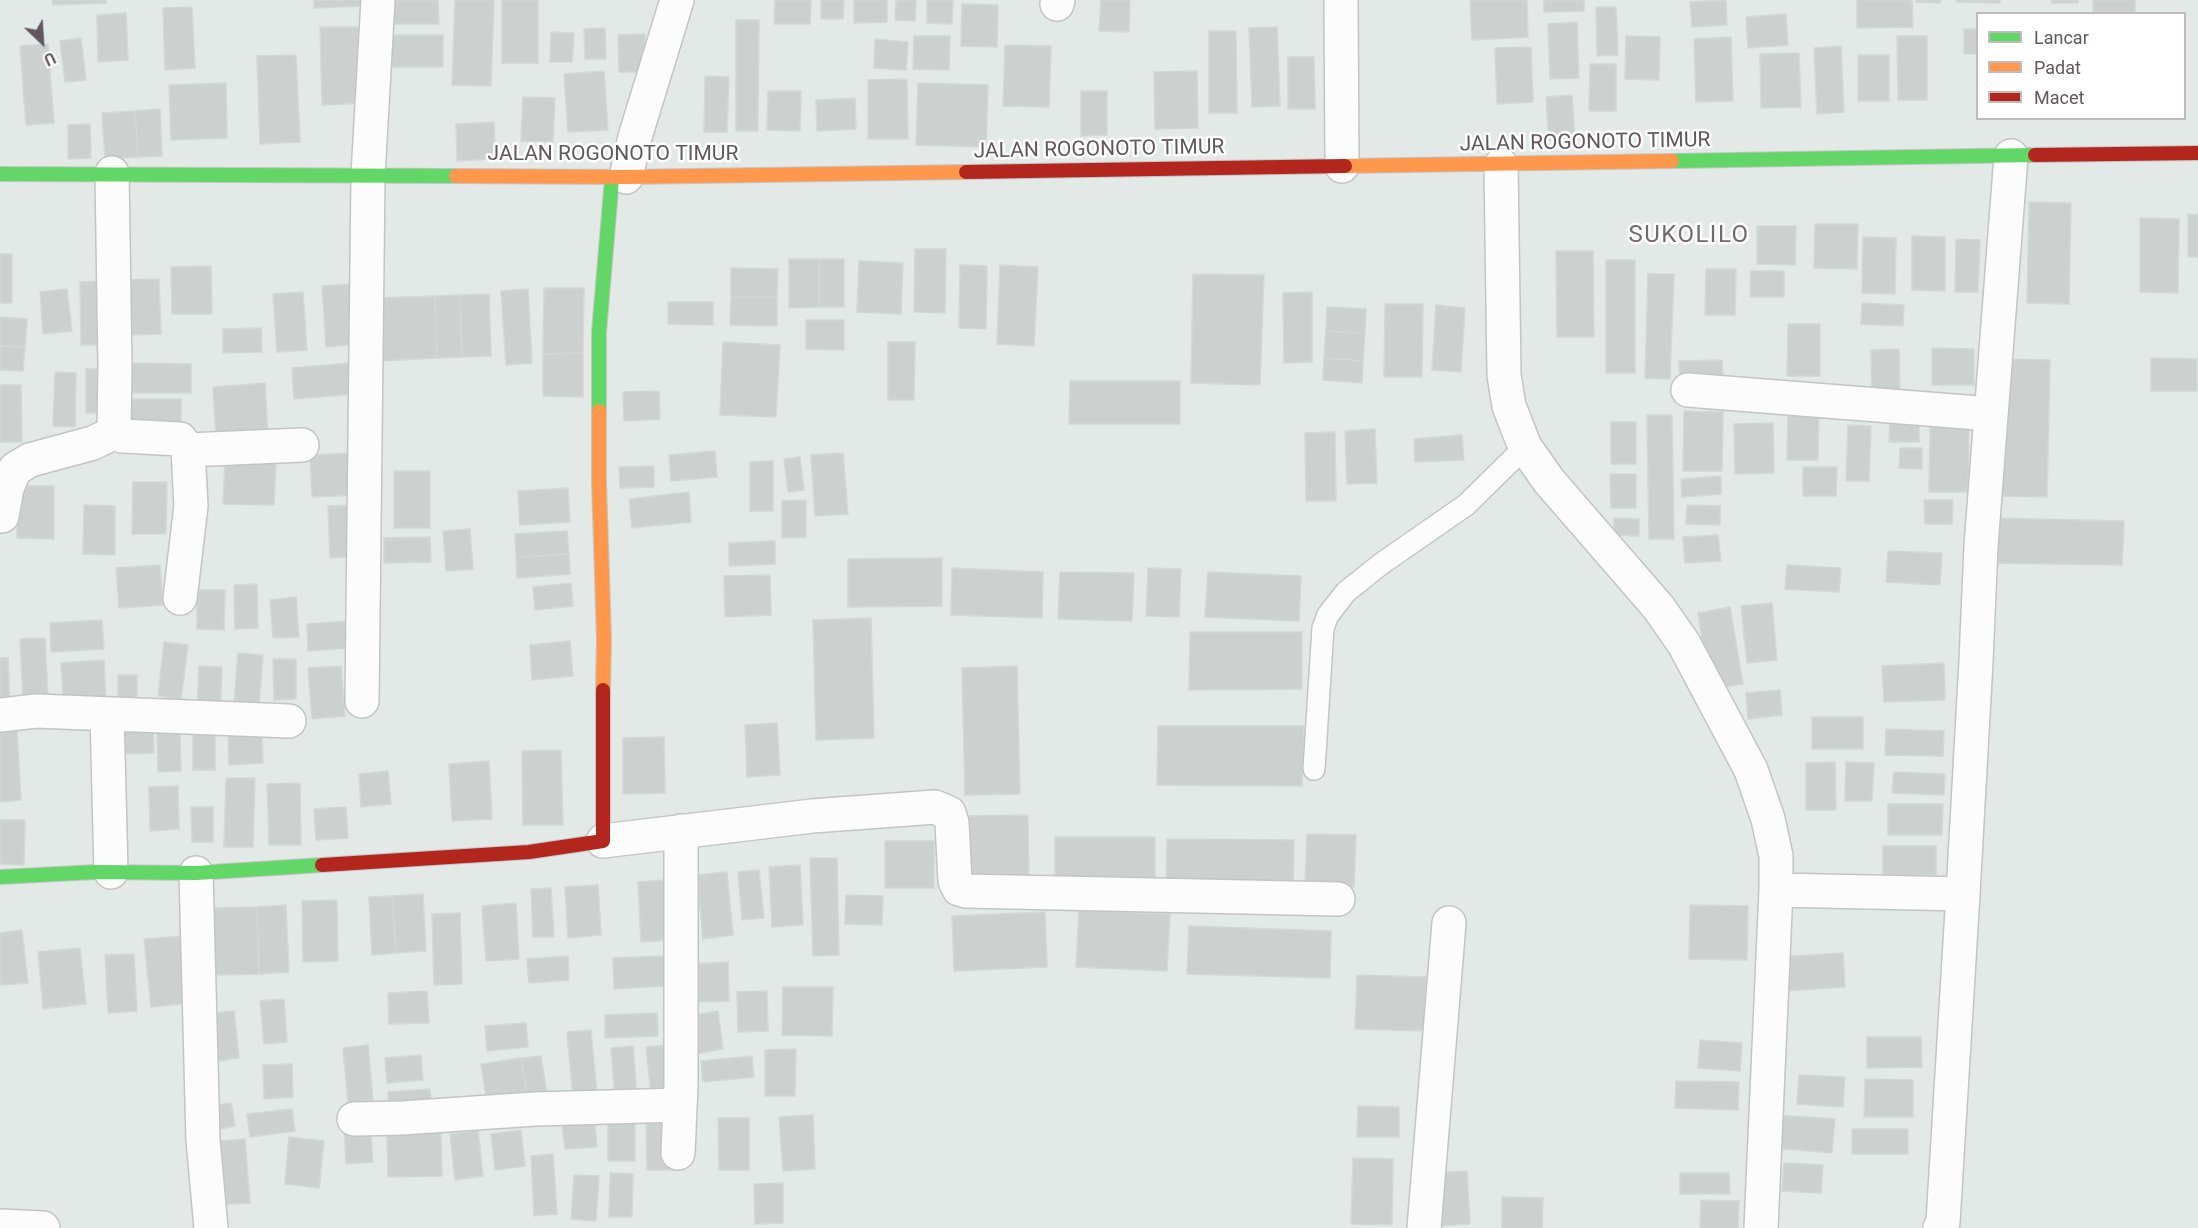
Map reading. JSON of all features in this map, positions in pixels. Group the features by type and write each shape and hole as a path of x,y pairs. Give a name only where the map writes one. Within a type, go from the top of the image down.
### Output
{"street":[{"path":"362,701 368,175 378,0"},
{"path":"603,841 604,639 599,482 599,332 619,178 635,137 676,0"},
{"path":"1341,0 1342,166"},
{"name":"JALAN ROGONOTO TIMUR","path":"0,174 619,178 2198,153"},
{"path":"1940,1228 1943,1222 1963,894 1981,546 2011,156"},
{"path":"1501,165 1504,375 1509,406 1525,447 1549,481 1659,608 1684,644 1751,770 1768,819 1776,856 1776,890 1761,1228"},
{"path":"112,173 115,367 113,425 116,432 122,436 180,439 188,450 191,506 180,598"},
{"path":"1688,390 1991,414"},
{"path":"2,516 7,488 15,469 30,460 93,443 116,432"},
{"path":"188,450 302,445"},
{"path":"0,715 36,711 289,721"},
{"path":"107,714 111,872"},
{"path":"0,878 111,872 196,873 529,852 812,816 935,807 949,813 952,823 955,881 959,889 966,891 1338,899"},
{"path":"678,1153 681,831"},
{"path":"196,873 203,1140 212,1228"},
{"path":"1776,890 1963,894"},
{"path":"1424,1228 1449,923"},
{"path":"354,1119 414,1118 557,1108 680,1105"},
{"path":"0,1226 43,1228"}],"lane":[{"path":"1314,769 1323,628 1328,615 1346,592 1381,564 1466,505 1525,447"}],"building":[{"path":"52,0 106,0 106,3 53,5"},
{"path":"314,0 363,0 363,6 314,8"},
{"path":"390,0 438,0 439,24 390,24"},
{"path":"455,0 494,0 491,86 452,85"},
{"path":"502,0 538,0 538,63 502,63"},
{"path":"775,0 811,0 810,24 774,24"},
{"path":"821,0 844,0 843,19 821,19"},
{"path":"854,0 887,0 887,22 854,23"},
{"path":"896,0 916,0 915,21 895,20"},
{"path":"927,0 953,0 952,24 927,23"},
{"path":"1101,0 1130,0 1129,32 1099,31"},
{"path":"1470,0 1527,0 1528,37 1472,40"},
{"path":"1544,0 1584,0 1584,11 1544,12"},
{"path":"1726,0 1727,25 1692,27 1690,2"},
{"path":"1857,0 1912,0 1913,27 1857,28"},
{"path":"1916,0 1940,0 1940,3 1916,2"},
{"path":"1957,0 2000,0 2000,3 1957,2"},
{"path":"2052,0 2078,0 2078,3 2052,3"},
{"path":"2093,0 2135,0 2135,12 2093,12"},
{"path":"962,4 998,5 997,47 961,46"},
{"path":"192,7 195,68 165,70 163,8"},
{"path":"1596,7 1616,7 1618,55 1597,56"},
{"path":"126,13 128,60 98,62 97,15"},
{"path":"1786,14 1788,45 1748,48 1746,17"},
{"path":"736,20 759,20 758,131 736,131"},
{"path":"1577,22 1579,78 1550,79 1548,24"},
{"path":"320,27 361,27 362,103 322,105"},
{"path":"1277,27 1280,106 1252,107 1249,28"},
{"path":"605,28 606,59 585,59 584,29"},
{"path":"1964,29 1976,29 1976,54 1964,54"},
{"path":"1209,31 1236,31 1237,113 1209,113"},
{"path":"551,32 574,33 572,62 550,62"},
{"path":"645,34 645,72 619,72 618,35"},
{"path":"392,35 443,35 443,67 392,67"},
{"path":"914,36 950,36 949,70 913,69"},
{"path":"1626,36 1660,37 1659,80 1625,79"},
{"path":"1897,36 1927,36 1927,100 1898,100"},
{"path":"1731,37 1733,101 1696,102 1694,39"},
{"path":"81,38 86,80 65,82 60,41"},
{"path":"875,39 908,42 906,70 874,68"},
{"path":"48,44 54,123 26,125 20,46"},
{"path":"1005,45 1051,46 1049,107 1003,106"},
{"path":"1841,46 1844,112 1817,114 1814,48"},
{"path":"1531,47 1533,102 1497,104 1495,48"},
{"path":"1799,53 1801,107 1761,108 1760,54"},
{"path":"296,55 300,142 260,144 257,56"},
{"path":"1858,55 1889,55 1889,101 1858,101"},
{"path":"1288,57 1314,57 1315,109 1288,109"},
{"path":"1590,64 1616,64 1616,111 1589,111"},
{"path":"604,71 608,130 568,132 564,74"},
{"path":"1197,71 1198,128 1155,129 1154,72"},
{"path":"705,76 729,77 727,132 704,132"},
{"path":"907,79 908,139 868,139 868,80"},
{"path":"226,83 227,138 171,140 169,85"},
{"path":"918,83 988,85 986,147 916,145"},
{"path":"768,91 801,91 800,131 767,130"},
{"path":"1081,91 1107,91 1107,135 1081,136"},
{"path":"1572,95 1575,139 1549,140 1546,97"},
{"path":"523,97 555,98 553,142 521,141"},
{"path":"855,98 856,129 817,131 816,100"},
{"path":"160,109 162,156 138,157 135,111"},
{"path":"135,111 138,157 105,159 102,113"},
{"path":"494,122 495,159 457,161 456,124"},
{"path":"90,124 91,158 68,159 68,125"},
{"path":"2029,202 2071,203 2069,304 2027,303"},
{"path":"2188,214 2198,215 2198,257 2188,257"},
{"path":"2140,218 2179,219 2178,293 2140,292"},
{"path":"1815,224 1858,224 1857,269 1814,268"},
{"path":"1757,226 1796,226 1795,265 1757,264"},
{"path":"1912,236 1945,237 1945,291 1912,290"},
{"path":"1863,237 1896,238 1895,294 1862,293"},
{"path":"1956,239 1980,240 1978,292 1955,292"},
{"path":"915,249 946,249 945,313 914,312"},
{"path":"1556,251 1593,251 1594,337 1557,337"},
{"path":"0,254 12,254 12,303 0,303"},
{"path":"789,259 819,259 819,307 789,308"},
{"path":"819,259 844,259 844,307 819,307"},
{"path":"1606,260 1635,260 1635,373 1606,373"},
{"path":"859,261 903,263 901,314 857,312"},
{"path":"960,265 987,266 986,329 959,328"},
{"path":"1000,265 1038,267 1034,346 997,344"},
{"path":"211,266 212,314 172,314 171,267"},
{"path":"731,268 778,269 777,297 731,297"},
{"path":"1706,269 1736,269 1735,315 1705,315"},
{"path":"1751,271 1784,271 1784,297 1750,297"},
{"path":"1193,274 1264,275 1260,385 1191,383"},
{"path":"1648,274 1674,274 1670,379 1645,378"},
{"path":"159,279 161,334 121,335 120,280"},
{"path":"108,281 109,345 81,345 80,282"},
{"path":"356,284 360,344 326,347 322,286"},
{"path":"544,288 584,288 583,353 543,354"},
{"path":"67,289 72,331 43,334 40,292"},
{"path":"528,289 532,363 506,365 501,291"},
{"path":"303,292 307,350 277,352 273,294"},
{"path":"1312,292 1312,362 1284,363 1283,293"},
{"path":"489,294 491,356 462,357 460,295"},
{"path":"460,295 462,357 437,358 435,296"},
{"path":"435,296 437,358 378,361 375,298"},
{"path":"731,297 777,297 777,326 730,325"},
{"path":"668,302 713,302 713,325 668,324"},
{"path":"1862,303 1904,305 1903,326 1861,324"},
{"path":"1385,304 1423,304 1422,377 1384,377"},
{"path":"1436,305 1465,308 1461,372 1432,370"},
{"path":"1327,307 1366,309 1365,333 1326,331"},
{"path":"0,317 27,319 25,347 0,346"},
{"path":"806,320 844,320 844,350 806,349"},
{"path":"1788,324 1820,324 1820,376 1787,376"},
{"path":"261,328 262,352 223,353 223,329"},
{"path":"1326,331 1365,333 1363,361 1324,358"},
{"path":"723,342 780,345 776,417 720,415"},
{"path":"888,342 915,342 914,400 888,400"},
{"path":"0,346 25,347 23,371 0,370"},
{"path":"1932,348 1974,349 1974,385 1932,385"},
{"path":"1899,349 1900,398 1872,399 1871,350"},
{"path":"583,353 583,397 543,396 543,354"},
{"path":"1324,358 1363,361 1362,383 1323,380"},
{"path":"2151,358 2197,359 2197,391 2151,391"},
{"path":"1999,359 2050,360 2047,497 1997,496"},
{"path":"1722,360 1723,378 1680,379 1679,361"},
{"path":"130,363 191,364 191,393 129,393"},
{"path":"352,363 354,394 294,399 292,368"},
{"path":"86,369 107,369 107,413 86,413"},
{"path":"55,372 76,373 75,427 53,426"},
{"path":"1070,381 1180,381 1180,424 1069,424"},
{"path":"265,383 268,436 216,439 213,387"},
{"path":"0,385 21,385 22,442 0,442"},
{"path":"659,391 660,419 624,421 623,392"},
{"path":"124,399 181,399 181,430 124,430"},
{"path":"1788,405 1819,406 1818,460 1787,460"},
{"path":"1684,411 1723,412 1722,471 1683,471"},
{"path":"1890,414 1919,414 1919,442 1889,442"},
{"path":"1647,415 1672,415 1674,539 1649,539"},
{"path":"1611,422 1636,422 1636,464 1611,464"},
{"path":"1773,423 1774,473 1735,474 1734,424"},
{"path":"1848,425 1871,426 1869,481 1846,481"},
{"path":"1930,427 1969,427 1968,492 1929,492"},
{"path":"1375,429 1377,483 1347,484 1345,431"},
{"path":"1335,432 1336,501 1306,501 1305,433"},
{"path":"1462,435 1464,460 1415,462 1414,439"},
{"path":"1900,448 1922,448 1922,469 1899,468"},
{"path":"715,451 717,477 671,481 669,455"},
{"path":"355,453 357,495 312,497 310,455"},
{"path":"843,453 848,514 815,516 811,455"},
{"path":"800,457 804,490 788,492 784,459"},
{"path":"225,460 276,461 274,505 223,504"},
{"path":"773,461 773,511 750,511 750,462"},
{"path":"654,466 654,487 620,488 619,467"},
{"path":"1803,467 1837,467 1836,496 1803,496"},
{"path":"394,471 430,471 430,528 394,528"},
{"path":"1610,474 1636,474 1636,508 1611,508"},
{"path":"1721,476 1721,494 1682,497 1681,479"},
{"path":"133,482 167,482 166,534 132,534"},
{"path":"18,486 54,486 54,539 17,538"},
{"path":"568,488 570,522 520,525 518,491"},
{"path":"689,492 691,522 632,528 629,499"},
{"path":"806,500 806,537 782,538 782,501"},
{"path":"1924,500 1953,500 1952,524 1925,524"},
{"path":"84,505 115,506 115,555 83,554"},
{"path":"356,505 358,556 330,558 328,506"},
{"path":"1687,505 1720,506 1720,525 1686,524"},
{"path":"1614,518 1639,519 1639,536 1614,535"},
{"path":"1990,518 2124,521 2122,565 1989,563"},
{"path":"470,529 473,569 446,571 443,531"},
{"path":"567,531 569,554 516,557 515,534"},
{"path":"1718,535 1721,561 1685,563 1683,537"},
{"path":"430,537 431,562 384,563 384,538"},
{"path":"775,541 775,564 729,566 729,543"},
{"path":"1888,551 1942,553 1940,585 1886,582"},
{"path":"569,554 570,574 517,578 516,557"},
{"path":"942,558 942,606 848,607 848,559"},
{"path":"160,565 163,605 119,608 116,568"},
{"path":"1787,565 1841,568 1839,592 1785,589"},
{"path":"952,568 1043,572 1042,618 951,615"},
{"path":"1148,568 1181,569 1179,617 1146,616"},
{"path":"1060,572 1134,573 1132,621 1058,619"},
{"path":"1208,572 1301,576 1299,621 1205,617"},
{"path":"770,575 771,615 725,617 724,576"},
{"path":"571,583 573,606 535,610 533,587"},
{"path":"257,584 258,628 235,629 234,585"},
{"path":"197,590 225,590 224,630 197,629"},
{"path":"296,597 299,637 273,638 270,600"},
{"path":"1772,603 1777,660 1747,663 1741,606"},
{"path":"1730,607 1743,684 1710,689 1698,613"},
{"path":"871,618 874,738 816,740 813,620"},
{"path":"102,620 104,649 51,652 50,623"},
{"path":"348,621 350,648 308,651 307,624"},
{"path":"1190,632 1302,632 1302,689 1189,690"},
{"path":"45,638 48,699 23,700 20,639"},
{"path":"570,641 573,676 532,680 530,645"},
{"path":"164,642 188,645 181,699 158,696"},
{"path":"238,653 263,655 258,716 233,714"},
{"path":"0,658 8,658 10,703 0,704"},
{"path":"273,659 296,659 296,699 274,700"},
{"path":"104,660 106,706 64,708 61,663"},
{"path":"1944,663 1945,700 1884,702 1882,666"},
{"path":"199,666 222,667 220,713 197,712"},
{"path":"341,666 345,716 312,719 308,668"},
{"path":"1017,666 1020,794 965,795 962,668"},
{"path":"118,675 137,675 137,710 118,710"},
{"path":"1780,690 1782,715 1748,719 1746,693"},
{"path":"1812,717 1863,717 1863,749 1812,749"},
{"path":"153,721 154,753 115,754 114,722"},
{"path":"777,723 780,775 747,777 745,725"},
{"path":"1158,726 1304,726 1302,786 1157,785"},
{"path":"1886,729 1944,731 1943,756 1885,755"},
{"path":"17,730 21,800 0,802 0,731"},
{"path":"262,730 263,763 229,765 228,731"},
{"path":"180,731 181,771 158,772 157,732"},
{"path":"193,731 215,731 215,770 193,770"},
{"path":"664,737 665,793 623,794 623,738"},
{"path":"561,750 563,825 523,825 522,751"},
{"path":"489,761 492,819 452,821 449,764"},
{"path":"1835,762 1836,810 1806,810 1806,763"},
{"path":"1846,762 1874,763 1872,801 1845,801"},
{"path":"388,771 391,804 361,807 359,774"},
{"path":"1894,772 1945,774 1944,795 1892,793"},
{"path":"226,778 255,778 253,847 224,847"},
{"path":"300,783 301,845 269,845 267,784"},
{"path":"178,786 179,829 150,831 149,787"},
{"path":"1888,804 1943,804 1942,835 1888,835"},
{"path":"191,807 213,807 213,842 192,842"},
{"path":"346,807 348,838 316,840 314,809"},
{"path":"1028,815 1029,883 967,884 966,816"},
{"path":"0,820 25,820 24,865 0,864"},
{"path":"1307,834 1356,835 1354,887 1305,886"},
{"path":"1055,837 1155,837 1155,891 1055,890"},
{"path":"1167,839 1294,840 1293,894 1166,893"},
{"path":"885,841 934,841 934,888 885,888"},
{"path":"1883,846 1936,846 1936,875 1883,875"},
{"path":"810,858 837,858 839,955 813,956"},
{"path":"800,865 803,925 772,927 769,867"},
{"path":"759,870 764,918 742,920 738,872"},
{"path":"727,872 733,935 703,939 697,875"},
{"path":"666,880 670,940 641,942 638,882"},
{"path":"598,885 601,935 568,938 565,887"},
{"path":"551,888 554,937 533,937 531,889"},
{"path":"423,894 426,951 396,953 392,896"},
{"path":"846,895 883,896 882,925 845,924"},
{"path":"392,896 396,953 372,955 369,897"},
{"path":"337,900 338,961 303,962 302,901"},
{"path":"516,903 519,959 486,961 482,906"},
{"path":"286,905 289,972 259,974 257,907"},
{"path":"1690,905 1748,906 1747,960 1689,959"},
{"path":"257,907 259,974 213,975 212,908"},
{"path":"1079,911 1170,914 1167,971 1076,967"},
{"path":"1045,912 1047,967 954,971 952,916"},
{"path":"460,913 462,984 434,985 432,914"},
{"path":"1189,926 1331,931 1330,978 1187,974"},
{"path":"22,930 28,983 0,985 0,933"},
{"path":"184,936 190,1003 151,1007 144,939"},
{"path":"80,948 86,1004 43,1009 38,952"},
{"path":"1843,953 1845,987 1783,991 1780,957"},
{"path":"134,954 137,1011 108,1013 105,955"},
{"path":"568,956 569,980 529,983 527,959"},
{"path":"664,956 664,986 614,989 613,958"},
{"path":"728,962 729,1001 693,1002 691,964"},
{"path":"1357,975 1426,977 1424,1031 1355,1029"},
{"path":"783,987 833,987 832,1036 782,1035"},
{"path":"427,991 429,1023 389,1024 388,993"},
{"path":"767,991 768,1031 738,1032 737,992"},
{"path":"284,999 287,1042 264,1044 260,1001"},
{"path":"234,1011 239,1058 211,1062 206,1014"},
{"path":"718,1011 723,1049 695,1054 689,1016"},
{"path":"657,1013 658,1036 605,1038 605,1015"},
{"path":"526,1023 528,1047 487,1051 485,1026"},
{"path":"591,1030 597,1093 573,1096 567,1032"},
{"path":"1867,1037 1921,1037 1922,1067 1867,1068"},
{"path":"1700,1040 1742,1043 1740,1071 1698,1068"},
{"path":"368,1045 373,1100 348,1102 343,1048"},
{"path":"671,1045 676,1092 651,1094 646,1047"},
{"path":"633,1046 637,1097 615,1099 611,1048"},
{"path":"796,1049 795,1096 765,1096 765,1050"},
{"path":"421,1055 423,1080 387,1083 385,1058"},
{"path":"541,1056 548,1101 528,1103 521,1058"},
{"path":"752,1056 754,1077 703,1082 701,1061"},
{"path":"521,1058 528,1103 488,1110 481,1064"},
{"path":"292,1064 293,1097 264,1099 263,1065"},
{"path":"1799,1075 1845,1077 1843,1107 1797,1104"},
{"path":"1865,1079 1913,1080 1913,1117 1864,1117"},
{"path":"1676,1081 1739,1082 1738,1110 1675,1108"},
{"path":"430,1089 432,1112 389,1115 388,1092"},
{"path":"231,1103 235,1126 215,1130 212,1106"},
{"path":"1358,1106 1399,1107 1399,1137 1357,1137"},
{"path":"292,1109 295,1131 250,1137 247,1114"},
{"path":"594,1114 597,1147 565,1149 561,1117"},
{"path":"813,1115 815,1169 783,1171 779,1117"},
{"path":"1777,1115 1835,1119 1832,1153 1774,1148"},
{"path":"671,1118 673,1170 647,1170 646,1119"},
{"path":"718,1118 749,1118 749,1170 719,1170"},
{"path":"635,1119 635,1161 608,1161 608,1120"},
{"path":"370,1124 373,1162 346,1164 344,1126"},
{"path":"1852,1129 1908,1129 1908,1154 1852,1154"},
{"path":"521,1130 525,1166 495,1170 491,1134"},
{"path":"478,1131 483,1176 455,1180 450,1134"},
{"path":"441,1133 442,1176 388,1177 387,1134"},
{"path":"289,1137 324,1141 319,1188 285,1184"},
{"path":"245,1139 250,1203 214,1205 209,1142"},
{"path":"553,1154 557,1214 534,1216 531,1156"},
{"path":"1353,1158 1393,1159 1392,1225 1351,1224"},
{"path":"1784,1163 1823,1165 1821,1193 1782,1191"},
{"path":"1467,1171 1470,1224 1440,1226 1437,1173"},
{"path":"610,1173 633,1174 632,1217 609,1217"},
{"path":"1680,1173 1729,1173 1730,1194 1680,1194"},
{"path":"574,1175 599,1176 596,1221 571,1219"},
{"path":"783,1183 783,1223 755,1224 754,1184"},
{"path":"1502,1197 1543,1198 1542,1228 1502,1228"},
{"path":"1701,1200 1739,1201 1738,1228 1700,1228"}],"traffic: fast":[{"path":"1672,161 2035,155"},
{"path":"0,174 456,176"},
{"path":"599,411 599,332 612,178"},
{"path":"0,877 96,872 196,873 322,865"}],"traffic: slow":[{"path":"1345,166 1672,161"},
{"path":"456,176 626,177 966,172"},
{"path":"599,411 603,690"}],"traffic: jam":[{"path":"2035,155 2198,153"},
{"path":"966,172 1345,166"},
{"path":"322,865 529,852 603,841 603,690"}],"district":[{"name":"SUKOLILO","path":"1689,236"}]}
